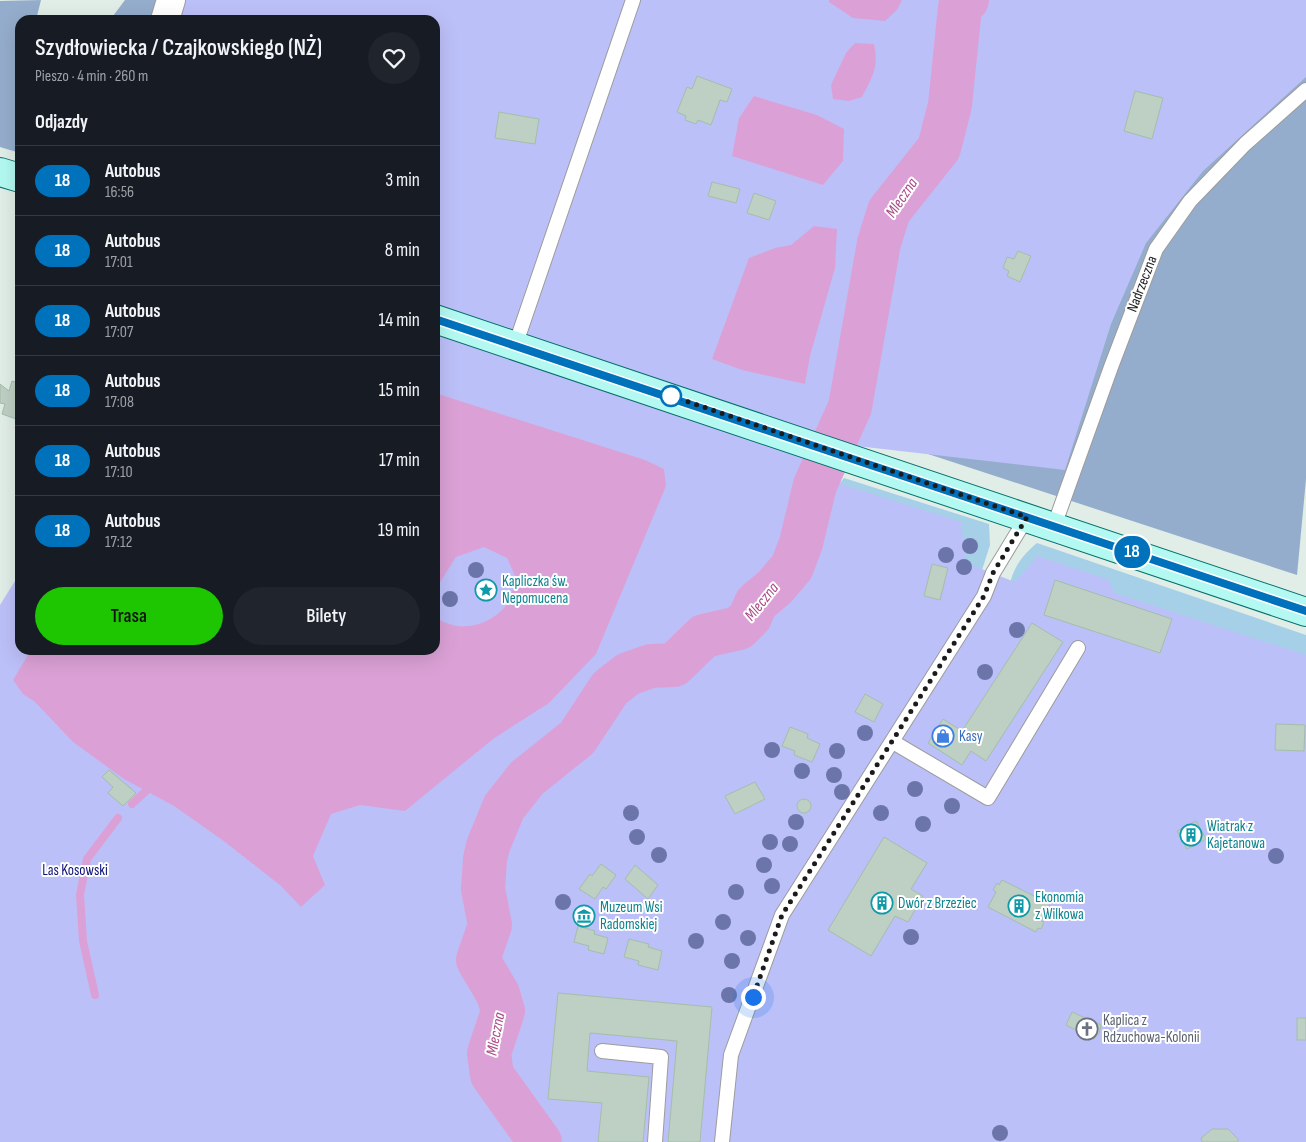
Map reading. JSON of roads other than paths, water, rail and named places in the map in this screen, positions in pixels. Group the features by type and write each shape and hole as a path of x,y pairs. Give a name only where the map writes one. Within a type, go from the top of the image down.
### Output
{"street":[{"path":"166,15 171,0"},
{"path":"0,172 15,176"},
{"path":"440,321 806,442 1306,612"}],"lane":[{"path":"515,346 634,0"},
{"name":"Nadrzeczna","path":"1054,526 1111,366 1156,249 1190,200 1245,144 1306,90"},
{"path":"722,1142 731,1055 782,915 984,596 993,573 1027,517"},
{"path":"893,742 988,798 1078,648"},
{"path":"602,1051 661,1057 655,1142"}],"waterway":[{"name":"Mleczna","path":"540,1142 492,1075 489,1053 503,1011 498,994 478,960 490,925 483,889 488,846 504,807 527,778 577,738 610,688 628,674 651,666 674,665 704,636 739,628 750,617 756,603 775,587 792,567 801,543 815,485 850,407 879,243 889,211 939,148 950,105 960,7 967,0"},
{"path":"132,804 146,791"},
{"path":"95,995 83,941 80,895 87,859 118,818"}],"place":[{"name":"Kapliczka św. Nepomucena","path":"486,590"},
{"name":"Kasy","path":"943,736"},
{"name":"Wiatrak z Kajetanowa","path":"1191,835"},
{"name":"Dwór z Brzeziec","path":"882,903"},
{"name":"Ekonomia z Wilkowa","path":"1019,906"},
{"name":"Muzeum Wsi Radomskiej","path":"584,916"},
{"name":"Kaplica z Rdzuchowa-Kolonii","path":"1087,1029"}],"park label":[{"name":"Las Kosowski","path":"75,870"}]}
